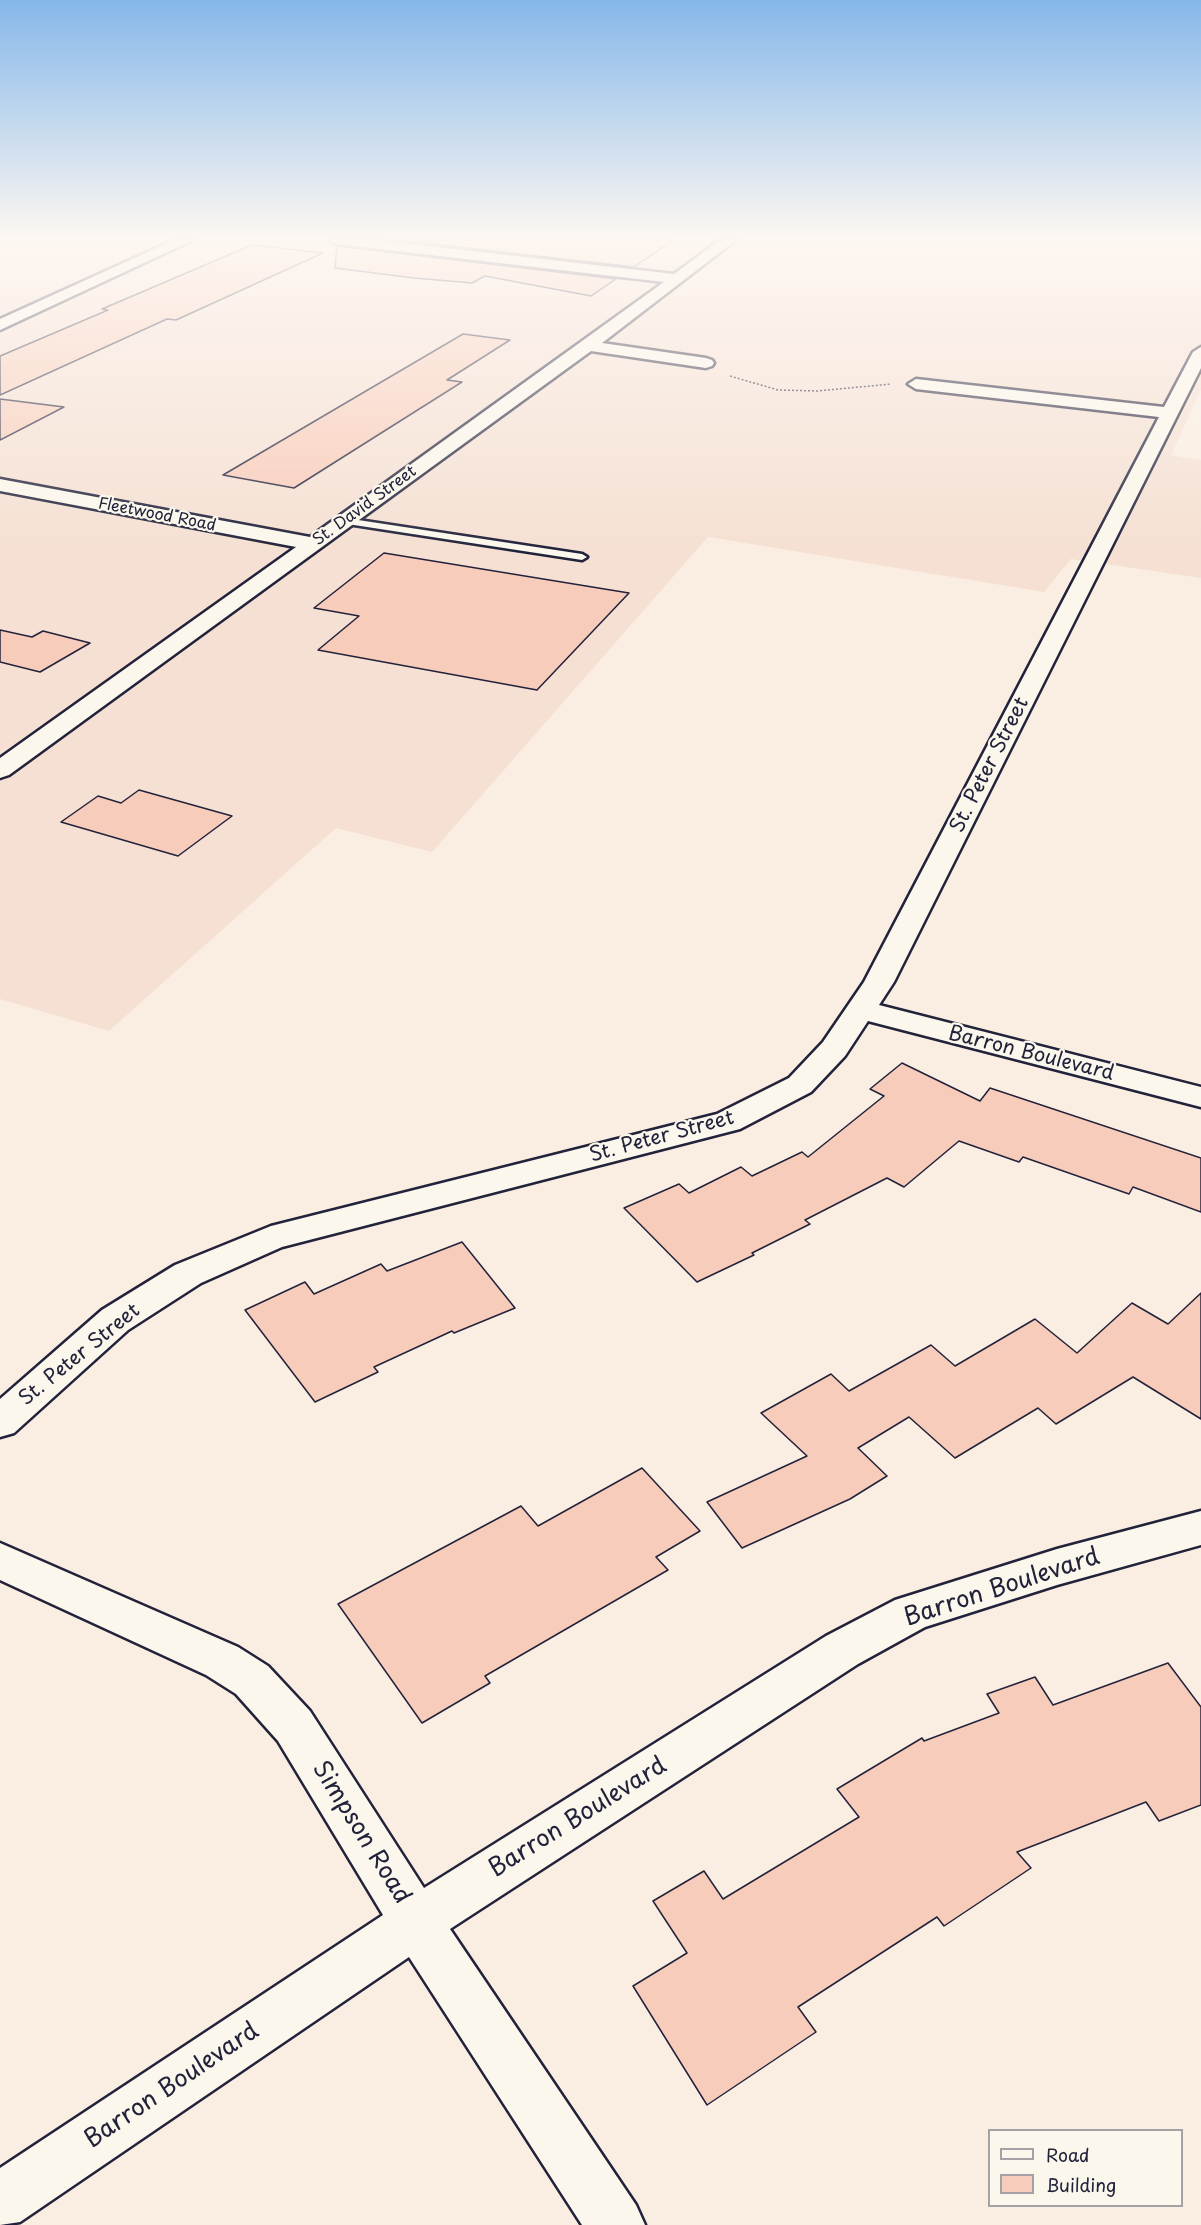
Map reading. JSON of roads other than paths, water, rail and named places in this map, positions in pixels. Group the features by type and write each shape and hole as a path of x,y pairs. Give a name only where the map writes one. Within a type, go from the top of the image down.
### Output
{"street":[{"path":"588,345 706,363"},
{"name":"St. David Street","path":"0,770 588,345"},
{"name":"St. Peter Street","path":"0,1422 115,1320 188,1274 271,1238 728,1122 800,1085 834,1049 879,982 1201,352"},
{"path":"916,384 1170,413"},
{"name":"Fleetwood Road","path":"0,485 313,544"},
{"name":"Barron Boulevard","path":"861,1010 1201,1097"},
{"name":"Barron Boulevard","path":"0,2202 416,1922 842,1650 911,1613 1058,1567 1201,1528"},
{"name":"Simpson Road","path":"0,1561 222,1661 252,1680 294,1726 416,1922 616,2225"}],"lane":[{"path":"345,521 582,557"}]}
